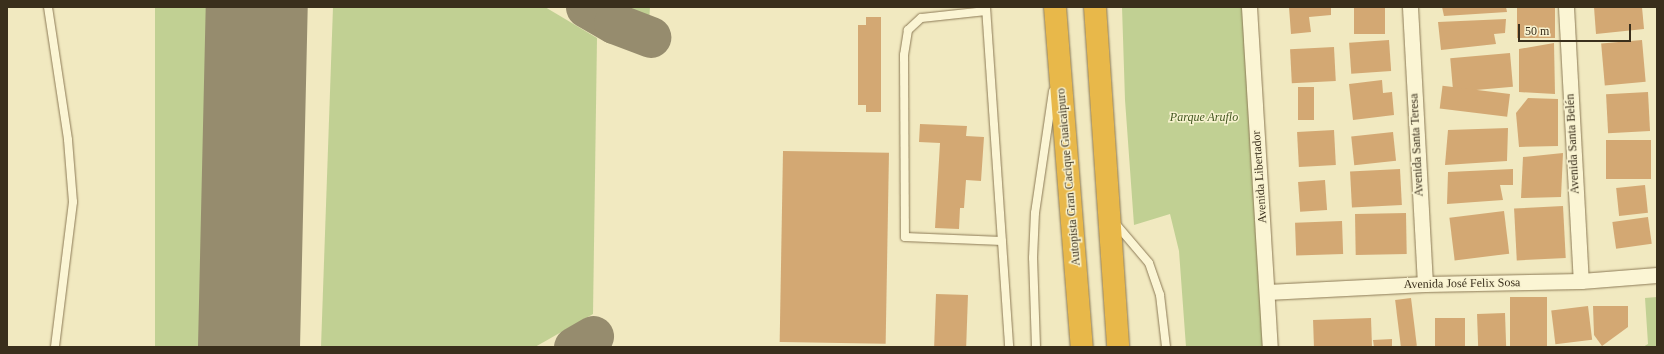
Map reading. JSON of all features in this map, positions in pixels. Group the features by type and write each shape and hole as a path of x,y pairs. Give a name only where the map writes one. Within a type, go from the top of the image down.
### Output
{"highway":[{"name":"Autopista Gran Cacique Guaicaipuro","path":"1055,7 1082,347"},
{"path":"1095,7 1118,347"}],"street":[{"name":"Avenida Libertador","path":"1249,7 1268,292 1270,347"},
{"name":"Avenida Santa Teresa","path":"1410,7 1425,284"},
{"name":"Avenida Santa Belén","path":"1566,7 1581,281"},
{"name":"Avenida José Felix Sosa","path":"1268,292 1425,284 1581,281 1657,275"}],"lane":[{"path":"48,7 67,133 73,202 55,347"},
{"path":"1002,241 905,237 904,55 908,30 921,18 986,9 1002,241 1009,347"},
{"path":"1036,347 1032,258 1035,213 1049,126 1058,40"},
{"path":"1109,216 1149,263 1160,295 1166,347"}],"green space":[{"path":"155,7 206,7 206,347 155,347"},
{"path":"333,7 545,7 597,38 593,314 535,347 321,347"},
{"path":"621,7 650,7 649,24"},
{"name":"Parque Aruflo","path":"1122,7 1245,7 1264,347 1186,347 1179,251 1170,214 1134,225 1125,100"},
{"path":"1657,297 1657,347 1643,347 1648,344 1645,298"}],"building":[{"path":"1289,7 1331,7 1331,15 1309,17 1311,32 1291,34"},
{"path":"1354,7 1385,7 1385,34 1354,34"},
{"path":"1442,7 1506,7 1507,12 1444,16"},
{"path":"1517,7 1555,7 1555,38 1517,38"},
{"path":"1594,7 1642,7 1644,29 1596,34"},
{"path":"866,17 881,17 881,112 866,112 866,105 858,105 858,25 866,25"},
{"path":"1506,19 1505,33 1494,34 1496,44 1441,50 1438,22"},
{"path":"1389,40 1391,71 1351,74 1349,43"},
{"path":"1642,40 1646,82 1605,85 1601,44"},
{"path":"1554,43 1555,94 1519,92 1519,49"},
{"path":"1334,47 1336,81 1292,83 1290,49"},
{"path":"1510,53 1513,87 1453,92 1450,58"},
{"path":"1382,80 1383,93 1392,92 1394,115 1353,120 1349,84"},
{"path":"1443,86 1510,94 1507,117 1440,109"},
{"path":"1298,87 1314,87 1314,120 1298,120"},
{"path":"1648,92 1650,131 1608,133 1606,94"},
{"path":"1528,98 1558,99 1558,146 1519,147 1516,113"},
{"path":"920,124 967,126 966,136 984,137 981,181 966,180 964,208 960,208 959,229 935,228 940,143 919,142"},
{"path":"1508,128 1507,161 1445,165 1448,130"},
{"path":"1334,130 1336,165 1299,167 1297,132"},
{"path":"1393,132 1396,161 1354,165 1351,136"},
{"path":"1606,140 1651,140 1651,179 1606,179"},
{"path":"783,151 889,153 886,344 780,342"},
{"path":"1563,153 1561,197 1521,198 1523,157"},
{"path":"1400,169 1402,205 1352,208 1350,172"},
{"path":"1513,169 1513,185 1500,185 1503,200 1447,204 1448,172"},
{"path":"1325,180 1327,210 1300,212 1298,182"},
{"path":"1645,185 1648,213 1619,216 1616,188"},
{"path":"1563,206 1566,258 1517,260 1514,209"},
{"path":"1504,211 1509,254 1455,260 1449,218"},
{"path":"1406,213 1407,254 1356,255 1355,214"},
{"path":"1648,217 1652,244 1616,249 1612,222"},
{"path":"1342,221 1343,254 1296,256 1295,223"},
{"path":"936,294 968,295 966,347 934,347"},
{"path":"1510,297 1547,297 1547,347 1510,347"},
{"path":"1411,298 1417,346 1401,347 1395,300"},
{"path":"1588,306 1592,340 1555,344 1551,311"},
{"path":"1593,306 1628,306 1628,327 1602,346 1594,335"},
{"path":"1505,313 1506,347 1478,347 1477,314"},
{"path":"1371,318 1372,347 1314,347 1313,320"},
{"path":"1435,318 1465,318 1465,347 1435,347"},
{"path":"1392,339 1392,347 1374,347 1373,340"}],"taxiway":[{"path":"586,7 614,23 650,37"},
{"path":"574,347 593,336"}],"runway":[{"path":"249,347 257,7"}]}
